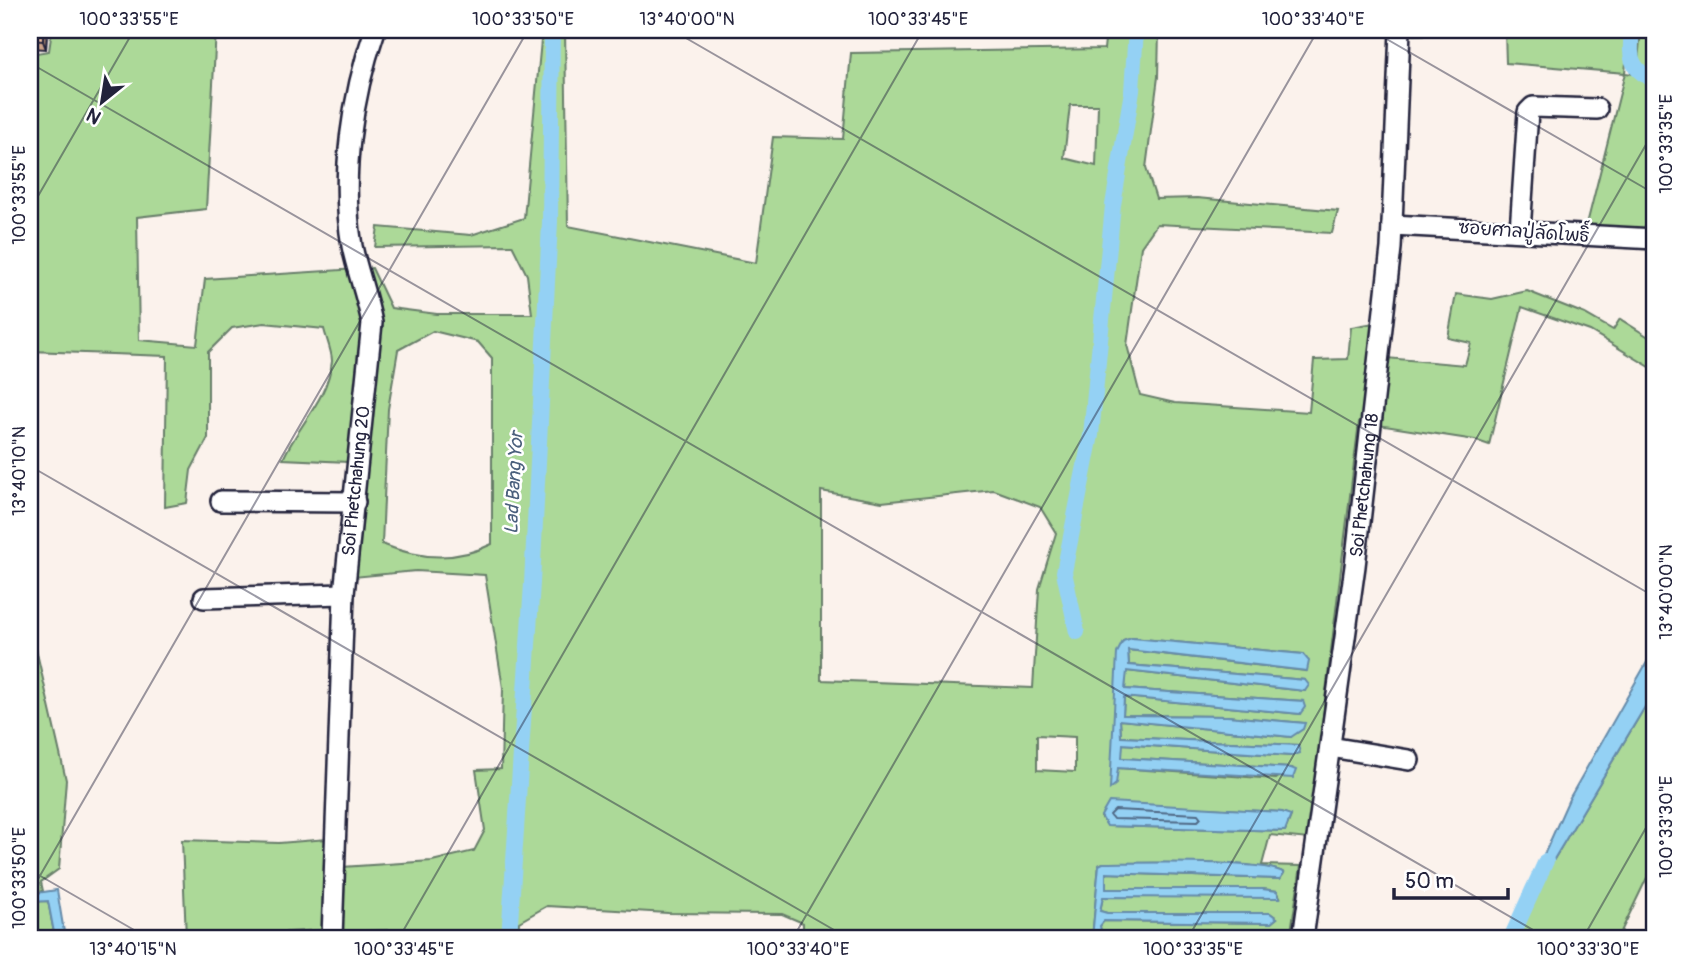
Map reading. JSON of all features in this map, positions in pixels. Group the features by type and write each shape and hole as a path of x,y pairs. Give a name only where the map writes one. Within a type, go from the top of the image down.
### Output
{"street":[{"name":"Soi Phetchahung 20","path":"332,938 344,594 372,323 365,287 352,247 349,192 355,103 375,30"},
{"name":"Soi Phetchahung 18","path":"1303,938 1355,566 1392,225 1400,30"},
{"path":"1520,231 1528,112 1532,107 1597,109"},
{"name":"ซอยศาลปู่ลัดโพธิ์","path":"1392,225 1655,239"},
{"path":"221,501 355,502"},
{"path":"204,598 344,594"},
{"path":"1330,747 1409,760"}],"green space":[{"path":"52,30 216,30 206,209 137,217 139,340 197,345 205,279 372,268 391,308 437,314 532,314 527,275 512,245 375,247 378,227 471,235 524,218 542,30 565,30 568,226 756,263 773,137 843,139 851,53 1104,49 1106,30 1159,30 1158,77 1146,168 1156,199 1197,198 1338,211 1332,233 1157,224 1141,247 1127,345 1140,395 1175,403 1309,412 1314,360 1348,359 1351,327 1374,323 1366,417 1359,422 1308,839 1270,835 1262,865 1301,866 1290,938 1273,938 1270,935 1101,936 1100,926 1104,921 1271,923 1277,918 1270,913 1100,911 1103,897 1280,897 1277,891 1262,889 1105,889 1105,873 1280,879 1284,873 1253,866 1169,863 1099,865 1092,938 803,938 803,923 782,914 668,913 547,906 519,922 518,938 389,938 388,930 339,932 342,867 432,861 474,851 485,830 476,770 501,769 503,688 485,575 416,571 354,577 348,462 283,459 325,388 332,357 324,329 264,323 232,328 208,352 208,438 191,470 187,503 165,507 167,356 30,351 30,54 49,51","holes":["1070,105 1098,105 1096,166 1064,158","433,331 478,342 492,358 492,544 451,556 409,553 382,544 388,409 398,350","994,490 1040,507 1056,533 1039,589 1033,688 821,680 821,491 882,502","1132,638 1303,654 1306,671 1128,650 1129,665 1305,680 1305,691 1126,671 1125,689 1303,701 1300,714 1124,697 1123,715 1227,716 1304,723 1291,737 1120,720 1121,737 1298,745 1291,756 1122,744 1122,758 1291,768 1276,779 1118,768 1123,641","1037,735 1075,737 1075,772 1037,770","1109,803 1282,812 1291,816 1285,831 1108,826 1101,817"]},
{"path":"1413,30 1629,30 1625,73 1506,63 1505,31 1414,35"},
{"path":"1641,30 1655,30 1655,75 1638,61"},
{"path":"1625,73 1655,77 1655,232 1586,228"},
{"path":"1527,291 1585,314 1613,330 1620,319 1655,341 1655,370 1590,331 1522,307 1489,445 1475,440 1378,425 1387,358 1465,365 1471,343 1448,338 1456,294 1492,299"},
{"path":"30,597 34,640 66,780 59,869 41,882 43,891 30,894"},
{"path":"1655,690 1655,861 1618,938 1507,938"},
{"path":"327,839 323,930 186,938 182,840 279,843"},
{"path":"48,901 55,938 30,938 30,902"}],"water":[{"path":"1132,638 1303,654 1309,661 1307,671 1128,650 1129,665 1305,680 1309,685 1305,691 1127,671 1125,689 1303,701 1305,707 1300,714 1124,697 1123,715 1227,716 1305,723 1303,729 1291,737 1120,720 1121,737 1298,745 1300,753 1291,756 1123,744 1122,758 1291,768 1296,770 1293,778 1118,768 1116,784 1110,789 1117,653 1123,641"},
{"path":"1655,648 1655,690 1541,881 1534,877 1569,799"},
{"path":"1109,802 1282,812 1291,815 1285,831 1107,826 1101,816"},
{"path":"1227,864 1284,873 1280,879 1106,873 1106,889 1262,889 1277,891 1280,898 1103,897 1100,911 1107,913 1270,913 1277,918 1271,923 1104,921 1100,926 1102,936 1270,935 1273,938 1092,938 1099,865"},
{"path":"57,890 65,938 55,938 48,901 30,902 30,894"}],"building":[{"path":"30,30 43,30 43,41 30,40"}],"waterway":[{"name":"Lad Bang Yor","path":"509,938 532,583 550,222 552,30"},
{"path":"1077,632 1064,572 1091,435 1113,205 1132,91 1136,30"},
{"path":"1632,30 1633,61 1640,71 1655,80"},
{"path":"1511,938 1546,861"}]}
